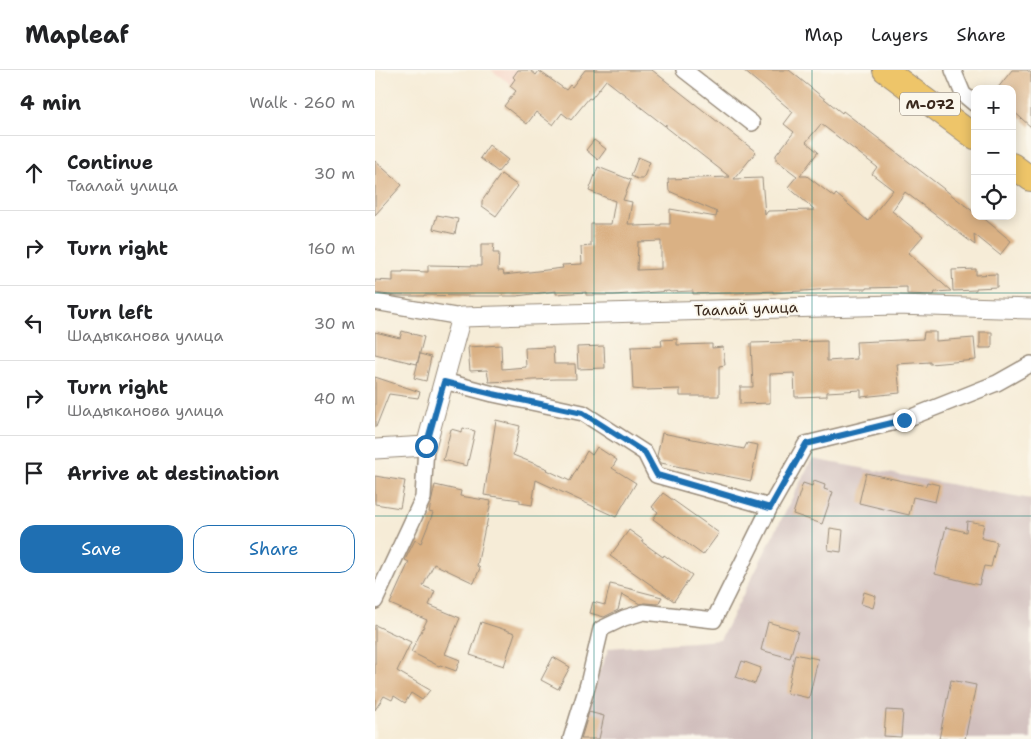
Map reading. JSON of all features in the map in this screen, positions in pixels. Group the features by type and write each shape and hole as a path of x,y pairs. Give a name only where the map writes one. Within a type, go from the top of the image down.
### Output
{"main road":[{"name":"М-072","path":"885,70 971,134"},
{"path":"1016,168 1031,179"}],"street":[{"path":"684,70 752,123"},
{"path":"953,70 963,94 971,101"},
{"name":"Таалай улица","path":"375,302 461,317 896,305 1031,309"},
{"path":"375,601 423,498 426,446 461,317"},
{"path":"571,739 589,684 601,629 624,618 644,612 714,620 770,508 806,444 904,420 997,384 1031,364"},
{"path":"444,382 583,413 645,453 657,475 770,508"},
{"path":"375,449 426,446"}],"shaded area":[{"path":"491,70 525,70 512,85"},
{"path":"812,459 1031,499 1031,739 574,739 592,688 609,648 720,640"}],"building":[{"path":"518,70 530,70 536,75 539,71 566,90 570,85 572,87 585,70 652,70 756,152 734,179 762,178 765,215 768,211 815,210 788,187 797,176 776,160 776,155 794,132 784,124 793,112 743,70 789,70 842,113 843,111 971,210 971,220 986,220 1011,241 1000,255 974,234 975,245 905,192 892,211 923,236 908,253 951,291 935,292 934,295 907,294 907,287 773,293 773,291 693,294 693,291 669,291 614,295 586,295 586,292 556,294 556,291 517,296 396,296 375,293 375,280 393,281 393,272 428,272 428,265 481,266 481,244 494,244 493,253 499,253 498,271 503,271 504,275 563,268 562,265 582,264 581,247 591,246 591,224 611,224 615,201 589,191 598,167 631,180 623,200 632,202 628,224 635,224 635,226 670,224 670,209 716,217 717,212 669,191 668,179 730,177 666,127 666,124 665,126 606,80 571,120 562,113 553,125 536,112 527,124 504,106 516,91 510,86 515,79 513,77","holes":["821,124 877,167 872,174 893,190 868,221 836,194 834,197 807,176 800,176 818,152 806,142","661,241 661,269 637,270 638,242"]},
{"path":"1012,70 1027,70 1031,73 1031,127 1016,114 1016,85 1000,85"},
{"path":"594,140 606,149 598,160 586,150"},
{"path":"489,145 508,160 498,172 480,158"},
{"path":"638,157 650,162 643,179 631,176"},
{"path":"375,161 402,185 375,215"},
{"path":"501,174 518,186 496,216 482,206 482,201"},
{"path":"437,215 458,219 455,234 433,229"},
{"path":"976,269 976,275 997,274 997,287 953,291 952,270"},
{"path":"402,331 424,337 417,364 375,354 375,332 400,338"},
{"path":"924,332 936,332 936,341 974,338 976,360 930,364 930,362 897,364 900,393 861,397 861,390 827,392 827,396 795,397 794,373 770,374 770,403 740,404 740,387 753,387 751,343 827,341 827,361 857,359 856,342 923,339"},
{"path":"980,332 992,332 992,348 980,348"},
{"path":"677,339 677,345 712,344 712,348 723,347 725,365 719,366 719,396 680,396 680,389 633,389 631,347 662,346 661,340"},
{"path":"501,345 502,369 526,367 525,348 553,347 554,364 575,364 576,379 489,382 487,370 470,371 468,347"},
{"path":"604,346 605,368 578,369 577,347"},
{"path":"420,354 431,357 426,381 414,378"},
{"path":"375,377 420,392 418,398 389,394 376,427 375,427"},
{"path":"496,420 520,426 513,455 548,469 570,481 587,451 592,455 597,447 617,460 612,468 636,483 616,517 536,480 532,505 520,503 520,500 484,495"},
{"path":"463,428 475,431 467,466 443,460 451,429 462,432"},
{"path":"662,433 744,449 747,443 758,445 751,481 661,463 657,456"},
{"path":"866,473 926,486 927,482 939,485 935,502 913,497 909,515 859,503"},
{"path":"375,476 405,481 400,508 375,504"},
{"path":"814,481 825,485 824,489 833,492 822,524 793,514 803,483 812,486"},
{"path":"435,485 461,491 460,496 491,501 477,566 480,568 474,583 434,564 423,586 435,591 429,605 460,618 445,654 460,660 456,671 439,666 411,652 427,620 390,604 409,562 405,560 415,540 421,543 433,513 429,512"},
{"path":"663,493 719,533 703,555 653,519 658,512 652,507"},
{"path":"967,521 984,524 981,538 997,542 991,567 984,566 979,585 935,574 946,527 966,532"},
{"path":"830,528 843,530 841,552 828,550"},
{"path":"629,530 663,557 664,555 692,575 674,601 610,556"},
{"path":"610,584 662,597 658,604 640,604 622,594 618,610 604,617 590,613 593,602 605,605"},
{"path":"864,592 876,596 873,608 861,604"},
{"path":"481,622 515,633 504,666 470,655"},
{"path":"768,622 798,631 790,658 761,650"},
{"path":"375,625 411,642 397,671 430,690 422,700 411,693 405,703 394,696 392,700 384,696 375,710"},
{"path":"795,654 818,659 809,698 787,693"},
{"path":"553,657 570,667 558,689 541,680"},
{"path":"742,661 761,668 755,684 736,677"},
{"path":"951,680 976,685 965,739 939,739"},
{"path":"886,710 903,711 901,737 884,736"},
{"path":"589,712 604,716 599,739 581,739"}],"route":[{"path":"426,446 444,382 583,413 645,453 657,475 770,508 806,444 904,420"}]}
